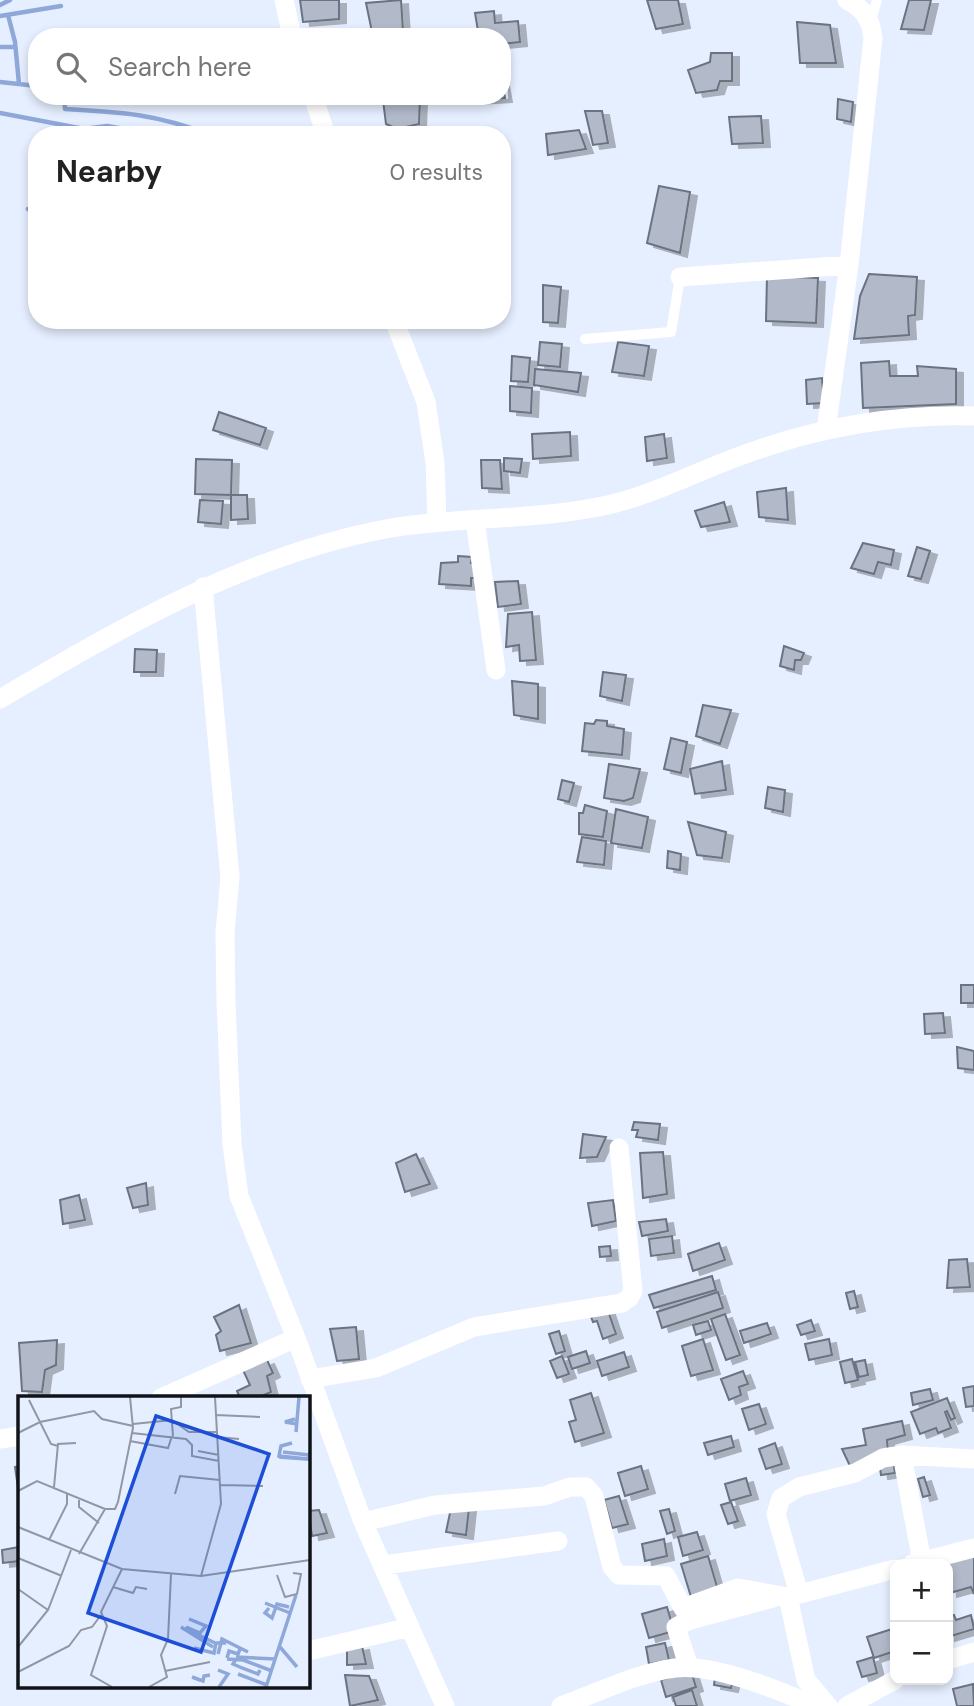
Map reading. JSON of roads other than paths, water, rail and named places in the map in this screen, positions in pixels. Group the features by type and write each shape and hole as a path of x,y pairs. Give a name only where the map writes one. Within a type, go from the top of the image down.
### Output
{"street":[{"path":"284,0 290,28"},
{"path":"826,430 849,265 873,38 871,21 858,6 847,0"},
{"path":"316,105 323,126"},
{"path":"680,277 849,265"},
{"path":"398,329 426,402 435,462 437,522"},
{"path":"0,699 154,610 203,587 321,544 390,528 437,522 557,514 612,503 671,485 751,452 826,430 889,417 974,416"},
{"path":"475,520 496,670"},
{"path":"203,587 230,877 225,960 234,1170 244,1214 296,1338 363,1522 444,1706"},
{"path":"310,1379 376,1368 474,1327 622,1303 629,1298 633,1291 620,1148"},
{"path":"166,1396 296,1338"},
{"path":"0,1439 18,1436"},
{"path":"828,1706 806,1679 788,1596 776,1514 781,1498 799,1487 855,1473 883,1458 902,1455 974,1459"},
{"path":"902,1455 916,1559"},
{"path":"363,1522 435,1505 544,1496 570,1487 586,1487 594,1496 612,1567 619,1576 666,1576 683,1608 737,1588 788,1596"},
{"path":"384,1565 558,1541"},
{"path":"932,1559 974,1548"},
{"path":"689,1667 676,1627 890,1570"},
{"path":"310,1651 410,1627"},
{"path":"953,1658 974,1652"},
{"path":"561,1706 653,1674 689,1667 765,1685 816,1706"},
{"path":"848,1706 890,1683"}],"lane":[{"path":"871,21 877,0"},
{"path":"585,339 671,332 680,277"}],"waterway":[{"path":"0,5 10,0"},
{"path":"0,16 61,6"},
{"path":"8,15 15,42 19,84"},
{"path":"0,47 15,47"},
{"path":"0,82 28,85"},
{"path":"65,105 65,109 139,115 185,126"},
{"path":"0,113 68,126"}]}
